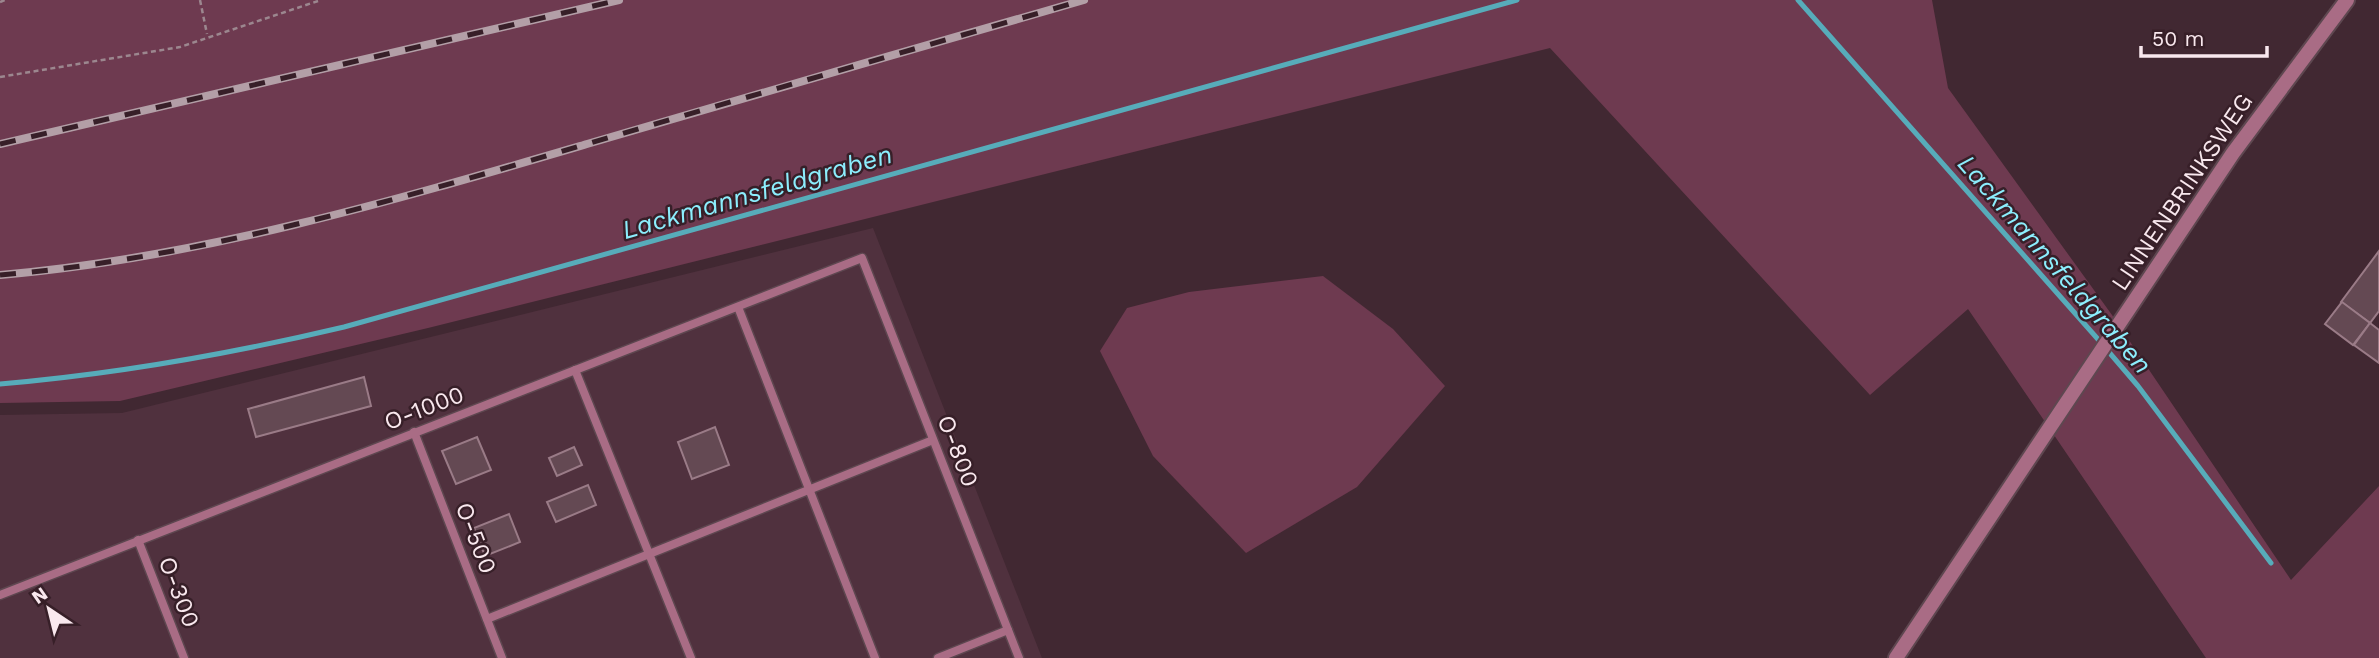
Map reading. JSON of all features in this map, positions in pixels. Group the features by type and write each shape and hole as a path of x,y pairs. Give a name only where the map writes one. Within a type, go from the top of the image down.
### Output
{"street":[{"name":"LINNENBRINKSWEG","path":"1896,658 2233,153 2347,0"}],"lane":[{"name":"O-1000","path":"0,596 862,258"},
{"name":"O-800","path":"862,258 1018,658"},
{"path":"737,307 875,658"},
{"path":"575,370 691,658"},
{"name":"O-500","path":"414,432 502,658"},
{"path":"487,619 933,440"},
{"name":"O-300","path":"138,540 184,658"},
{"path":"938,658 1008,630"}],"path":[{"path":"0,2 5,0"},
{"path":"200,0 207,35"},
{"path":"0,77 145,55 180,47 207,35 321,0"}],"shaded area":[{"path":"0,0 1932,0 1948,88 2112,315 2291,580 2379,486 2379,658 2206,658 1968,309 1870,395 1550,48 428,328 120,401 0,403"},
{"path":"873,228 1042,658 0,658 0,415 122,413"},
{"path":"1323,276 1393,329 1445,386 1357,487 1246,553 1153,456 1100,351 1127,308 1189,292"}],"building":[{"path":"2379,251 2379,311 2370,323 2341,302"},
{"path":"2342,302 2370,323 2353,345 2325,324"},
{"path":"2370,323 2379,330 2379,363 2354,345"},
{"path":"364,377 371,406 256,437 248,409"},
{"path":"715,427 729,465 692,479 678,442"},
{"path":"477,437 491,470 456,484 442,451"},
{"path":"574,447 582,465 557,476 549,458"},
{"path":"588,485 596,505 556,522 547,502"},
{"path":"509,514 520,542 485,556 474,528"}],"waterway":[{"name":"Lackmannsfeldgraben","path":"0,384 173,362 344,327 1517,0"},
{"name":"Lackmannsfeldgraben","path":"1798,0 2138,386 2271,563"}],"railway":[{"path":"0,144 619,0"},
{"path":"0,275 149,255 223,241 370,206 1084,0"}]}
